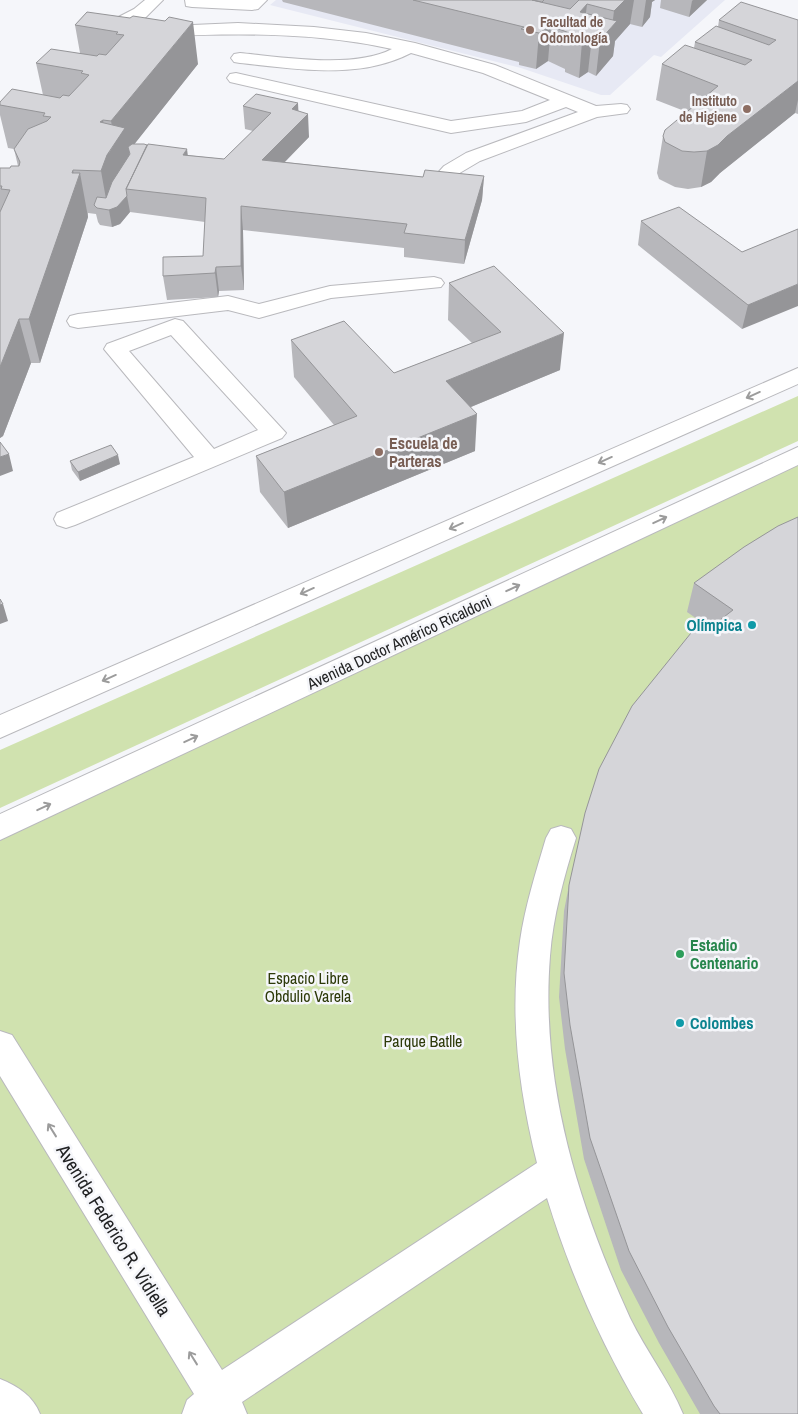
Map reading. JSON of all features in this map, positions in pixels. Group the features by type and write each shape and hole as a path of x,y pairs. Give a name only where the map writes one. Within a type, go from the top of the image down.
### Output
{"street":[{"path":"155,0 140,13 109,30 123,32 238,28 314,32 366,38 409,47 489,69 594,112"},
{"path":"193,0 192,2 252,5 258,0"},
{"path":"240,58 309,65 352,63 388,58 409,47"},
{"path":"236,78 451,127 526,116 567,100"},
{"path":"436,190 451,170 473,157 594,112 621,109"},
{"path":"78,321 228,303 259,311 330,292 434,283"},
{"path":"66,519 210,460 274,433 176,326 115,349 210,460"},
{"path":"0,727 798,375"},
{"name":"Avenida Doctor Américo Ricaldoni","path":"0,828 798,455"},
{"path":"561,838 544,894 534,956 532,1023 539,1095 556,1171 585,1261 628,1354 664,1414"},
{"name":"Avenida Federico R. Vidiella","path":"0,1046 215,1408"},
{"path":"215,1408 556,1171"},
{"path":"0,1398 21,1414"}],"shaded area":[{"name":"Facultad de Odontología","path":"276,0 725,0 661,57 654,55 610,95 601,95 521,68 270,5"}],"green space":[{"path":"798,396 798,441 0,808 0,750"},
{"name":"Parque Batlle","path":"798,455 798,1414 0,1414 0,828"}],"building":[{"path":"413,0 532,0 570,9 579,0 625,0 614,11 587,4 580,12 617,21 600,40 592,37 582,42 568,37 572,34 551,26 539,33 521,29 524,27"},
{"path":"741,2 798,20 798,81 718,145 707,151 682,151 665,142 663,136 665,130 718,86 662,64 685,45 745,65 752,60 695,42 716,26 769,45 776,40 719,20"},
{"path":"87,12 165,21 169,17 193,22 111,121 103,120 100,122 125,128 107,155 101,171 73,170 72,173 80,173 29,319 19,319 0,367 0,212 10,190 1,189 0,168 19,166 20,162 14,149 28,129 47,121 51,117 43,116 45,113 0,105 0,102 12,89 60,98 63,95 69,96 89,75 81,73 83,71 36,63 51,49 97,56 99,54 106,55 124,35 116,34 118,32 75,25"},
{"path":"256,94 298,103 292,109 308,114 262,160 423,177 425,170 484,176 465,240 404,233 407,224 241,206 241,266 216,267 215,273 163,276 163,257 203,256 206,198 126,189 148,144 187,149 183,155 224,159 271,113 243,106"},
{"path":"132,144 147,145 126,189 127,196 117,207 109,210 97,208 94,205 97,197 106,198 112,182 130,154 128,147"},
{"path":"679,207 742,252 798,229 798,284 748,305 641,221"},
{"path":"494,266 564,333 446,381 477,414 284,492 256,456 357,416 291,340 344,321 394,373 501,332 449,283"},
{"path":"0,442 9,454 0,457"},
{"path":"111,445 118,455 78,472 70,461"},
{"name":"Estadio Centenario","path":"798,517 798,1414 720,1414 668,1327 629,1251 590,1138 570,1025 564,973 569,885 585,813 599,769 632,706 695,628 703,633 733,610 694,583 744,547 778,526"}],"place":[{"name":"Facultad de Odontología","path":"530,30"},
{"name":"Instituto de Higiene","path":"747,109"},
{"name":"Escuela de Parteras","path":"379,452"},
{"name":"Olímpica","path":"752,625"},
{"name":"Estadio Centenario","path":"680,954"},
{"name":"Colombes","path":"680,1023"}],"park label":[{"name":"Espacio Libre Obdulio Varela","path":"308,987"}]}
